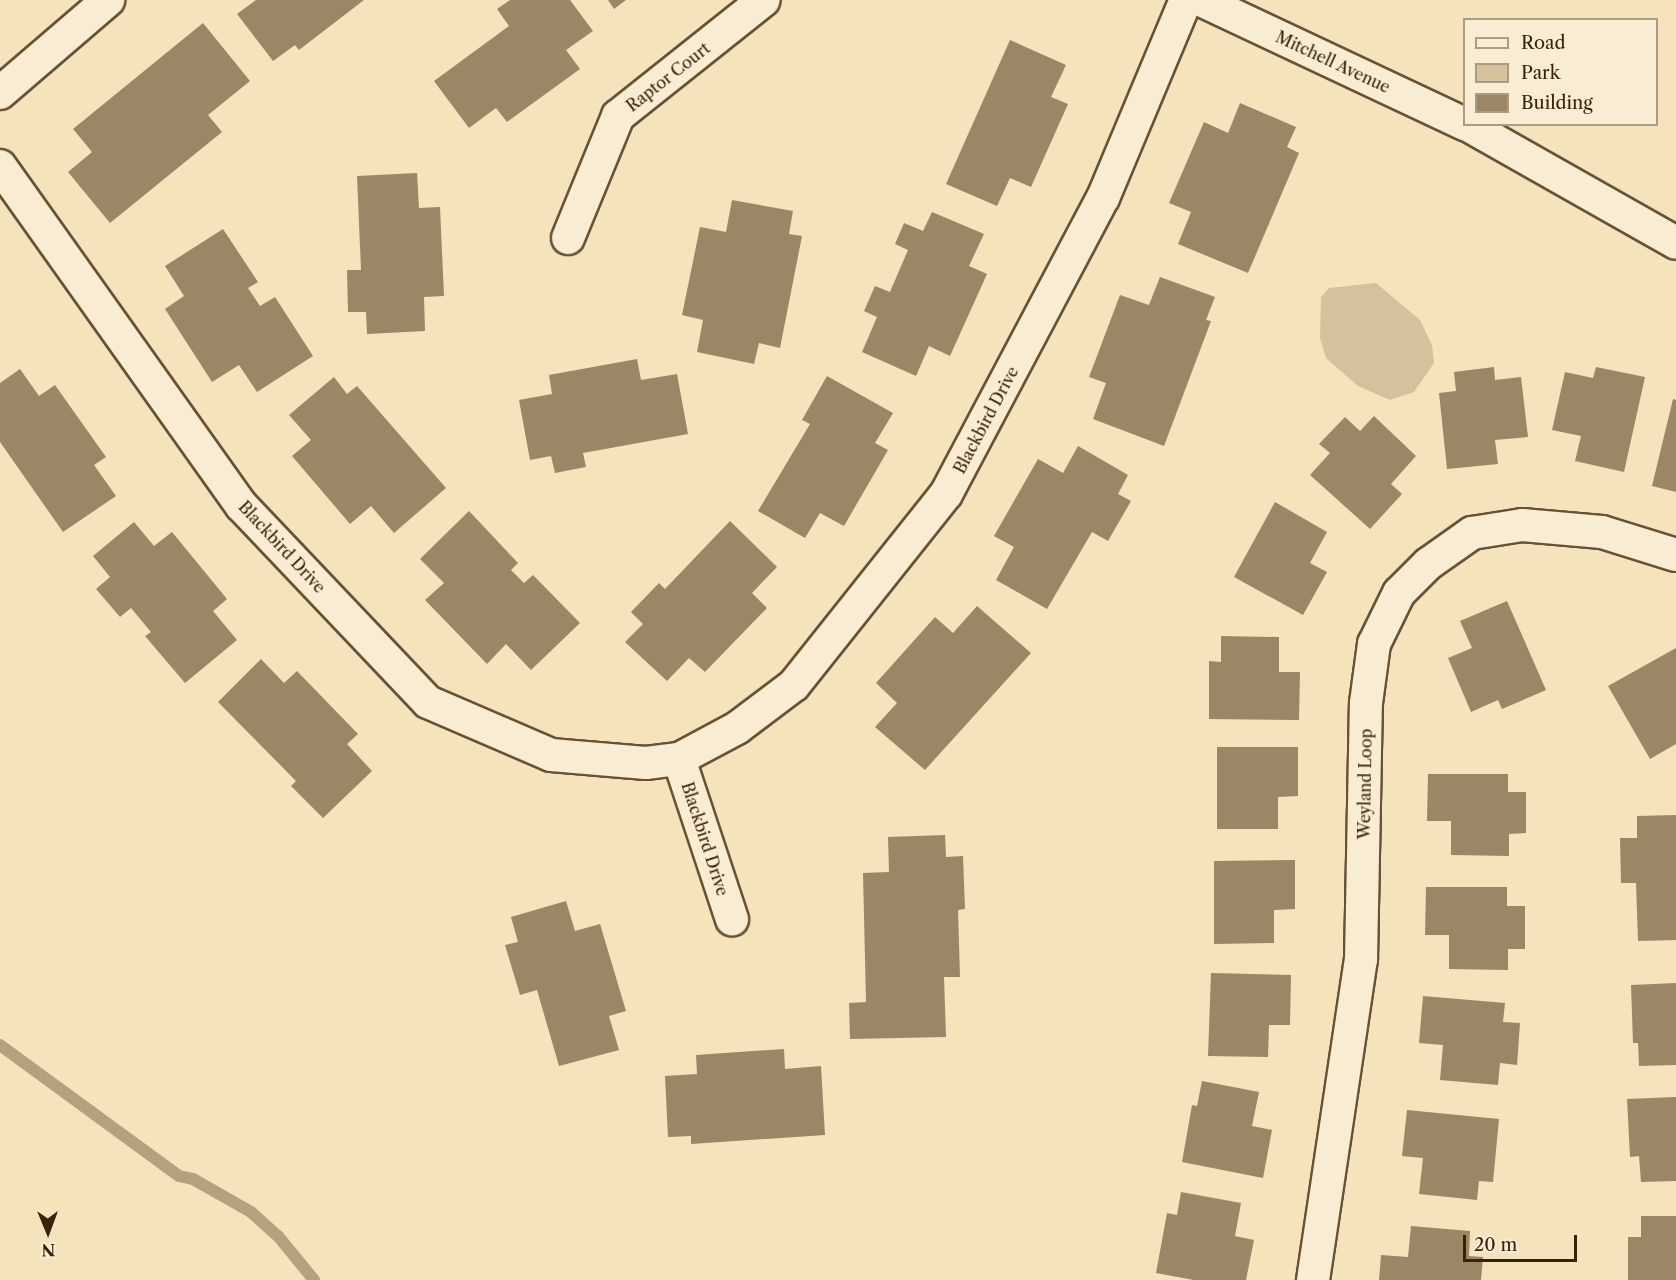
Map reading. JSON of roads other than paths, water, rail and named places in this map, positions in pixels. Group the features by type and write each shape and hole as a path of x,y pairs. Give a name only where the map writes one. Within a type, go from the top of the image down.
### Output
{"street":[{"path":"0,93 108,0"},
{"name":"Raptor Court","path":"568,238 618,116 764,0"},
{"name":"Blackbird Drive","path":"0,166 242,506 428,702 551,755 646,763 679,759 737,728 795,685 946,494 1103,198 1186,0"},
{"name":"Mitchell Avenue","path":"1201,0 1463,123"},
{"name":"Mitchell Avenue","path":"1470,126 1676,243"},
{"name":"Weyland Loop","path":"1313,1280 1360,960 1366,703 1374,644 1399,593 1428,564 1472,533 1522,525 1602,532 1676,555"},
{"name":"Blackbird Drive","path":"679,759 732,919"}],"waterway":[{"path":"0,1045 179,1176 193,1179 251,1212 278,1236 314,1280"}]}
